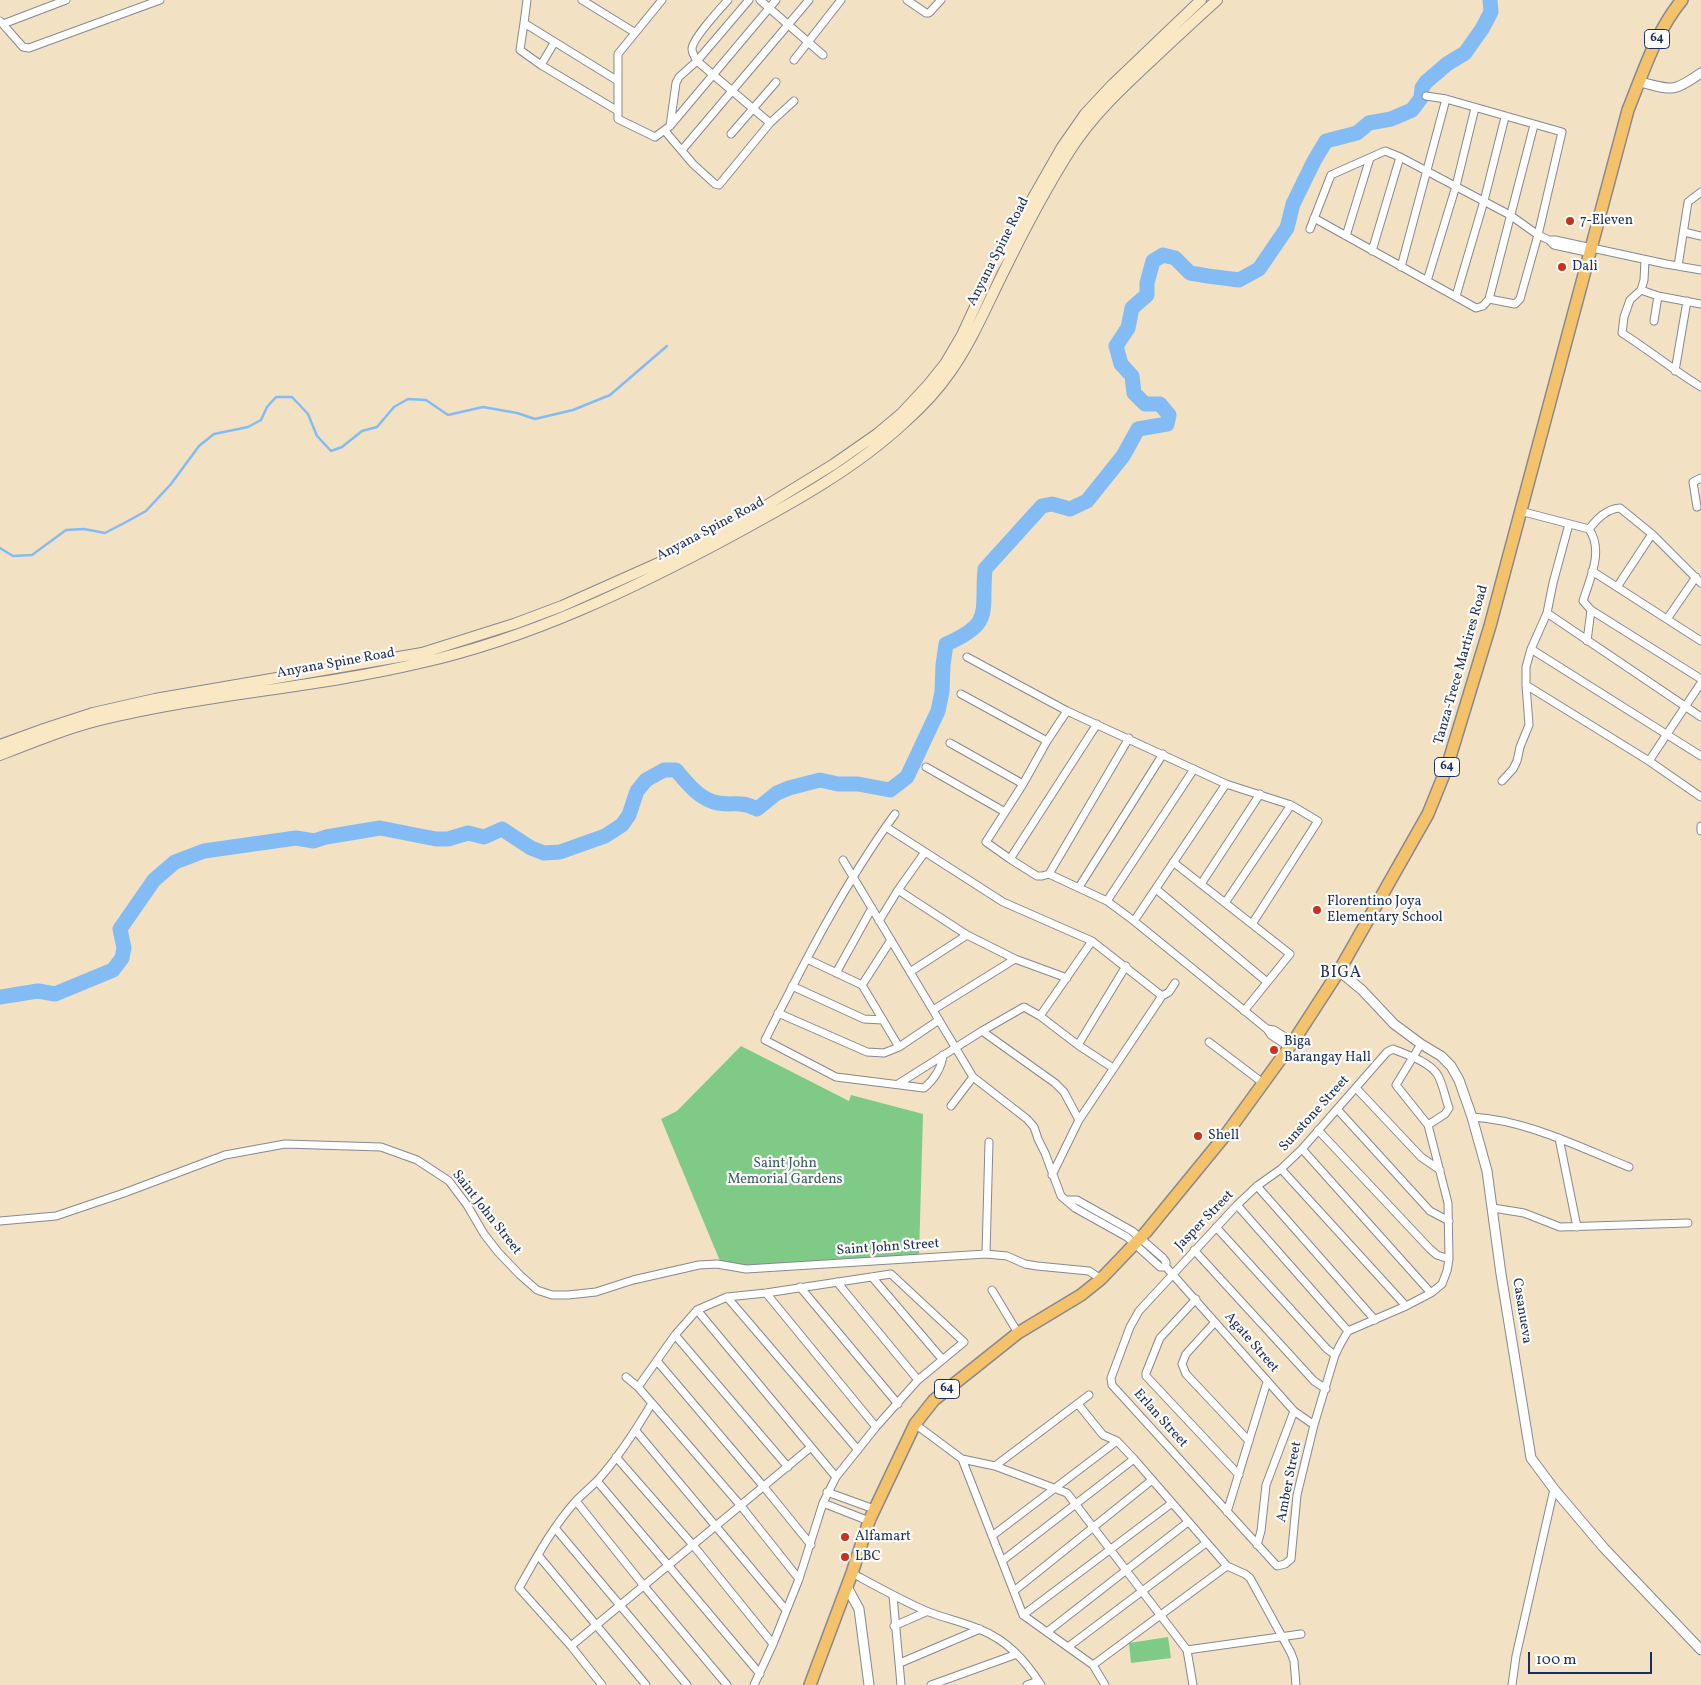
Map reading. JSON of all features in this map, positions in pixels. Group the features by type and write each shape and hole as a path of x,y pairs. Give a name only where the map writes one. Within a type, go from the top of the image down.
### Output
{"main road":[{"name":"Anyana Spine Road","path":"0,745 44,728 93,713 155,699 422,653 489,633 562,606 663,561 764,507 834,464 877,434 902,413 945,364 962,335 993,268 1062,147 1085,114 1201,0"},
{"name":"Anyana Spine Road","path":"0,756 48,736 105,719 156,708 422,663 517,634 566,616 669,569 771,514 839,473 884,442 938,389 971,337 1034,212 1070,150 1092,119 1216,0"},
{"name":"Tanza-Trece Martires Road","path":"810,1685 847,1587 869,1521 915,1424 934,1400 1018,1333 1081,1296 1102,1279 1138,1241 1227,1133 1291,1045 1339,971 1423,822 1448,767 1490,626 1628,110 1658,36 1682,0"}],"street":[{"path":"66,0 1,23 23,47 29,48 160,0"},
{"path":"527,0 520,50 541,66 618,111"},
{"path":"582,0 634,32"},
{"path":"662,0 618,54 618,119 655,137 668,129 776,0"},
{"path":"728,0 703,30 692,48 697,60 770,123"},
{"path":"749,0 697,60 679,77 676,83 668,129 693,164 715,184 719,185 770,123 794,101"},
{"path":"760,0 823,55"},
{"path":"682,150 808,0"},
{"path":"794,60 841,0"},
{"path":"908,1 929,13 940,0"},
{"path":"524,23 618,81"},
{"path":"541,66 554,43"},
{"path":"1640,82 1669,89 1676,88 1701,73"},
{"path":"731,134 776,82"},
{"path":"1426,96 1446,99 1562,132 1538,235 1518,302 1515,304 1489,299"},
{"path":"1401,267 1446,99"},
{"path":"1427,281 1456,186 1475,108"},
{"path":"1456,296 1484,201 1505,117"},
{"path":"1314,218 1476,308 1483,306 1489,299 1534,125"},
{"path":"1310,229 1330,175 1385,151 1400,156 1510,215 1538,235 1549,240 1591,250 1701,270"},
{"path":"1372,251 1400,156"},
{"path":"1346,236 1370,158"},
{"path":"1678,266 1688,202 1701,192"},
{"path":"1684,232 1701,236"},
{"path":"1645,260 1644,280 1641,290 1630,300 1624,317 1622,333 1650,351 1675,371 1701,386"},
{"path":"1641,290 1658,296 1701,304"},
{"path":"1654,321 1658,296"},
{"path":"1675,371 1688,301"},
{"path":"1697,507 1693,482 1701,478"},
{"path":"1589,530 1606,512 1620,508 1652,534 1699,580 1667,619"},
{"path":"1520,511 1589,530 1596,544 1592,571 1583,601 1591,610 1701,679"},
{"path":"1502,781 1513,769 1517,761 1520,747 1529,725 1526,667 1531,649 1547,613 1569,524"},
{"path":"1617,587 1652,534"},
{"path":"1592,571 1701,641"},
{"path":"1587,641 1591,610"},
{"path":"1547,613 1701,717"},
{"path":"1531,649 1701,756"},
{"path":"967,657 1066,711 1129,738 1226,784 1291,805 1318,820 1252,924"},
{"path":"1649,761 1701,684"},
{"path":"1526,685 1649,761 1701,796"},
{"path":"961,694 1047,741"},
{"path":"1066,711 986,842 1037,876 1049,874 1107,901 1244,1011 1268,1029 1274,1030 1291,1045"},
{"path":"1010,859 1097,724"},
{"path":"1049,874 1129,738"},
{"path":"950,743 1023,784"},
{"path":"1079,887 1163,754"},
{"path":"926,767 1005,812"},
{"path":"1107,901 1194,769"},
{"path":"1134,921 1226,784"},
{"path":"1201,884 1260,794"},
{"path":"1226,904 1291,805"},
{"path":"895,814 853,877 764,1040 836,1077 924,1088 942,1064 943,1055"},
{"path":"1701,826 1701,831"},
{"path":"886,827 1003,902 1092,941 1162,996"},
{"path":"879,921 925,852"},
{"path":"843,860 973,1077 1030,1122 1045,1153 1052,1175"},
{"path":"1174,862 1290,954 1244,1011"},
{"path":"1156,889 1267,982"},
{"path":"898,890 967,935 1015,959 1067,978"},
{"path":"836,973 872,908"},
{"path":"910,972 967,935"},
{"path":"862,985 890,940"},
{"path":"1040,1016 1092,941"},
{"path":"933,1010 1015,959"},
{"path":"807,960 862,985 899,1047"},
{"path":"1078,1045 1126,966"},
{"name":"Casanueva","path":"1339,971 1362,990 1394,1024 1441,1056 1451,1066 1459,1080 1472,1117 1487,1171 1501,1274 1531,1458 1554,1489 1604,1548 1701,1650"},
{"path":"1052,1175 1079,1120 1162,996 1169,992 1175,983"},
{"path":"792,986 864,1019 883,1020"},
{"path":"898,1084 1024,1007 1040,1016 1078,1045 1113,1068"},
{"path":"778,1013 866,1052 884,1053 899,1047 939,1020"},
{"path":"982,1031 1055,1083 1064,1092 1079,1120"},
{"path":"1209,1042 1263,1083"},
{"path":"1314,1425 1335,1355 1348,1331 1406,1306 1431,1292 1442,1284 1447,1271 1449,1259 1448,1203 1428,1125 1396,1085 1421,1044"},
{"name":"Sunstone Street","path":"1257,1186 1281,1169 1302,1149 1387,1052 1393,1049 1412,1058"},
{"path":"1412,1058 1432,1068 1438,1076 1449,1108 1445,1114 1428,1125"},
{"path":"951,1106 973,1077"},
{"path":"1356,1088 1421,1158 1440,1170"},
{"path":"1338,1108 1430,1211 1449,1221"},
{"path":"1472,1117 1494,1118 1559,1138 1629,1167"},
{"path":"1318,1130 1430,1249 1437,1255 1449,1259"},
{"path":"1559,1138 1577,1227"},
{"path":"986,1254 989,1142"},
{"name":"Saint John Street","path":"0,1221 56,1216 225,1156 285,1144 382,1147 398,1152 429,1167 450,1181 467,1204 484,1234 498,1252 537,1290 552,1295 596,1292 633,1280 699,1265 717,1264 746,1270 986,1254 1007,1256 1025,1264 1037,1266 1089,1271 1102,1279"},
{"path":"1302,1149 1431,1292"},
{"path":"1281,1169 1406,1306"},
{"name":"Agate Street","path":"1052,1175 1061,1196 1067,1200 1077,1200 1132,1231 1138,1241 1166,1262 1166,1267 1267,1382 1294,1410 1314,1425"},
{"path":"1257,1186 1375,1320"},
{"name":"Jasper Street","path":"1172,1274 1257,1186"},
{"path":"1237,1205 1348,1331"},
{"path":"1493,1208 1524,1213 1560,1227 1688,1223"},
{"path":"1216,1227 1327,1349 1335,1355"},
{"path":"1194,1250 1314,1381 1326,1389"},
{"path":"638,1386 675,1335 697,1310 727,1297 891,1274 964,1342 918,1380 876,1427 836,1477 827,1492 799,1579 754,1685"},
{"name":"Erlan Street","path":"1172,1274 1139,1311 1130,1327 1110,1382 1277,1566"},
{"path":"872,1277 942,1360"},
{"path":"837,1282 918,1380"},
{"path":"800,1287 898,1404"},
{"path":"992,1290 1018,1333"},
{"path":"766,1293 876,1427"},
{"path":"727,1297 858,1450"},
{"path":"1196,1299 1160,1338 1146,1376 1239,1474"},
{"path":"697,1310 836,1477"},
{"path":"1216,1322 1186,1354 1182,1364 1186,1374 1250,1440"},
{"path":"675,1335 788,1466"},
{"path":"657,1360 811,1545"},
{"path":"626,1377 638,1386 741,1506 799,1579"},
{"path":"1228,1512 1267,1382"},
{"path":"995,1466 1089,1395"},
{"path":"602,1685 571,1646 519,1588 555,1528 576,1501 597,1481 616,1457 636,1431 652,1403"},
{"path":"1078,1404 1103,1435 1117,1441 1227,1566 1250,1578 1294,1661 1296,1685"},
{"path":"1257,1544 1261,1531 1266,1485 1294,1410"},
{"path":"915,1424 962,1459 995,1466 1056,1488 1067,1494 1187,1650 1193,1685"},
{"name":"Amber Street","path":"1277,1566 1291,1560 1297,1495 1314,1425"},
{"path":"636,1431 786,1610"},
{"path":"992,1536 1117,1441"},
{"path":"571,1646 811,1448"},
{"path":"616,1457 693,1545 773,1644"},
{"path":"962,1459 1023,1616 1093,1665 1105,1685"},
{"path":"1002,1561 1134,1460"},
{"path":"1014,1591 1152,1480"},
{"path":"597,1481 760,1674"},
{"path":"1512,1685 1516,1656 1554,1489"},
{"path":"827,1492 874,1509"},
{"path":"576,1501 727,1685"},
{"path":"1023,1616 1172,1503"},
{"path":"823,1504 869,1521"},
{"path":"1046,1632 1188,1522"},
{"path":"555,1528 687,1685"},
{"path":"1068,1648 1206,1543"},
{"path":"538,1555 646,1685"},
{"path":"1093,1665 1227,1566"},
{"path":"852,1573 892,1596 926,1612 980,1629 1001,1640 1029,1666 1039,1683 1027,1685"},
{"path":"847,1587 859,1609 869,1685"},
{"path":"892,1596 901,1685"},
{"path":"894,1626 926,1612"},
{"path":"900,1663 980,1629"},
{"path":"1187,1650 1300,1634"},
{"path":"931,1685 1018,1654"}],"green space":[{"name":"Saint John Memorial Gardens","path":"741,1046 849,1101 851,1095 923,1114 919,1257 749,1268 720,1261 661,1119 677,1111"},
{"path":"1168,1637 1171,1658 1131,1663 1129,1643"}],"waterway":[{"path":"0,997 38,991 55,994 113,970 122,958 124,948 120,929 154,880 175,862 204,851 296,838 314,841 326,837 380,828 436,839 448,839 468,833 484,837 502,829 531,848 544,853 560,852 605,836 622,825 629,815 637,791 646,780 664,770 676,770 694,790 711,801 724,804 746,805 757,809 777,793 820,780 890,790 907,777 938,711 942,692 946,644 972,630 982,615 985,569 1042,506 1052,504 1070,509 1087,501 1123,456 1138,429 1167,424 1169,415 1160,404 1145,404 1134,393 1132,376 1121,364 1116,346 1128,328 1132,308 1147,295 1147,283 1153,261 1163,255 1175,258 1190,273 1239,280 1259,269 1287,228 1293,204 1326,141 1357,133 1369,123 1391,119 1412,110 1421,98 1422,88 1426,82 1447,64 1465,53 1482,29 1491,12 1490,0"},
{"path":"0,548 13,556 32,555 66,530 84,529 105,533 128,521 146,511 171,484 199,446 214,434 248,427 261,420 267,407 276,397 292,397 308,414 317,436 331,451 342,447 362,431 377,427 394,407 408,399 426,400 448,415 483,407 517,413 535,419 573,410 610,395 667,346"}],"place":[{"name":"7-Eleven","path":"1570,221"},
{"name":"Dali","path":"1562,267"},
{"name":"Florentino Joya Elementary School","path":"1317,910"},
{"name":"Biga Barangay Hall","path":"1274,1050"},
{"name":"Shell","path":"1198,1136"},
{"name":"Alfamart","path":"845,1537"},
{"name":"LBC","path":"845,1557"}],"district":[{"name":"BIGA","path":"1341,974"}]}
